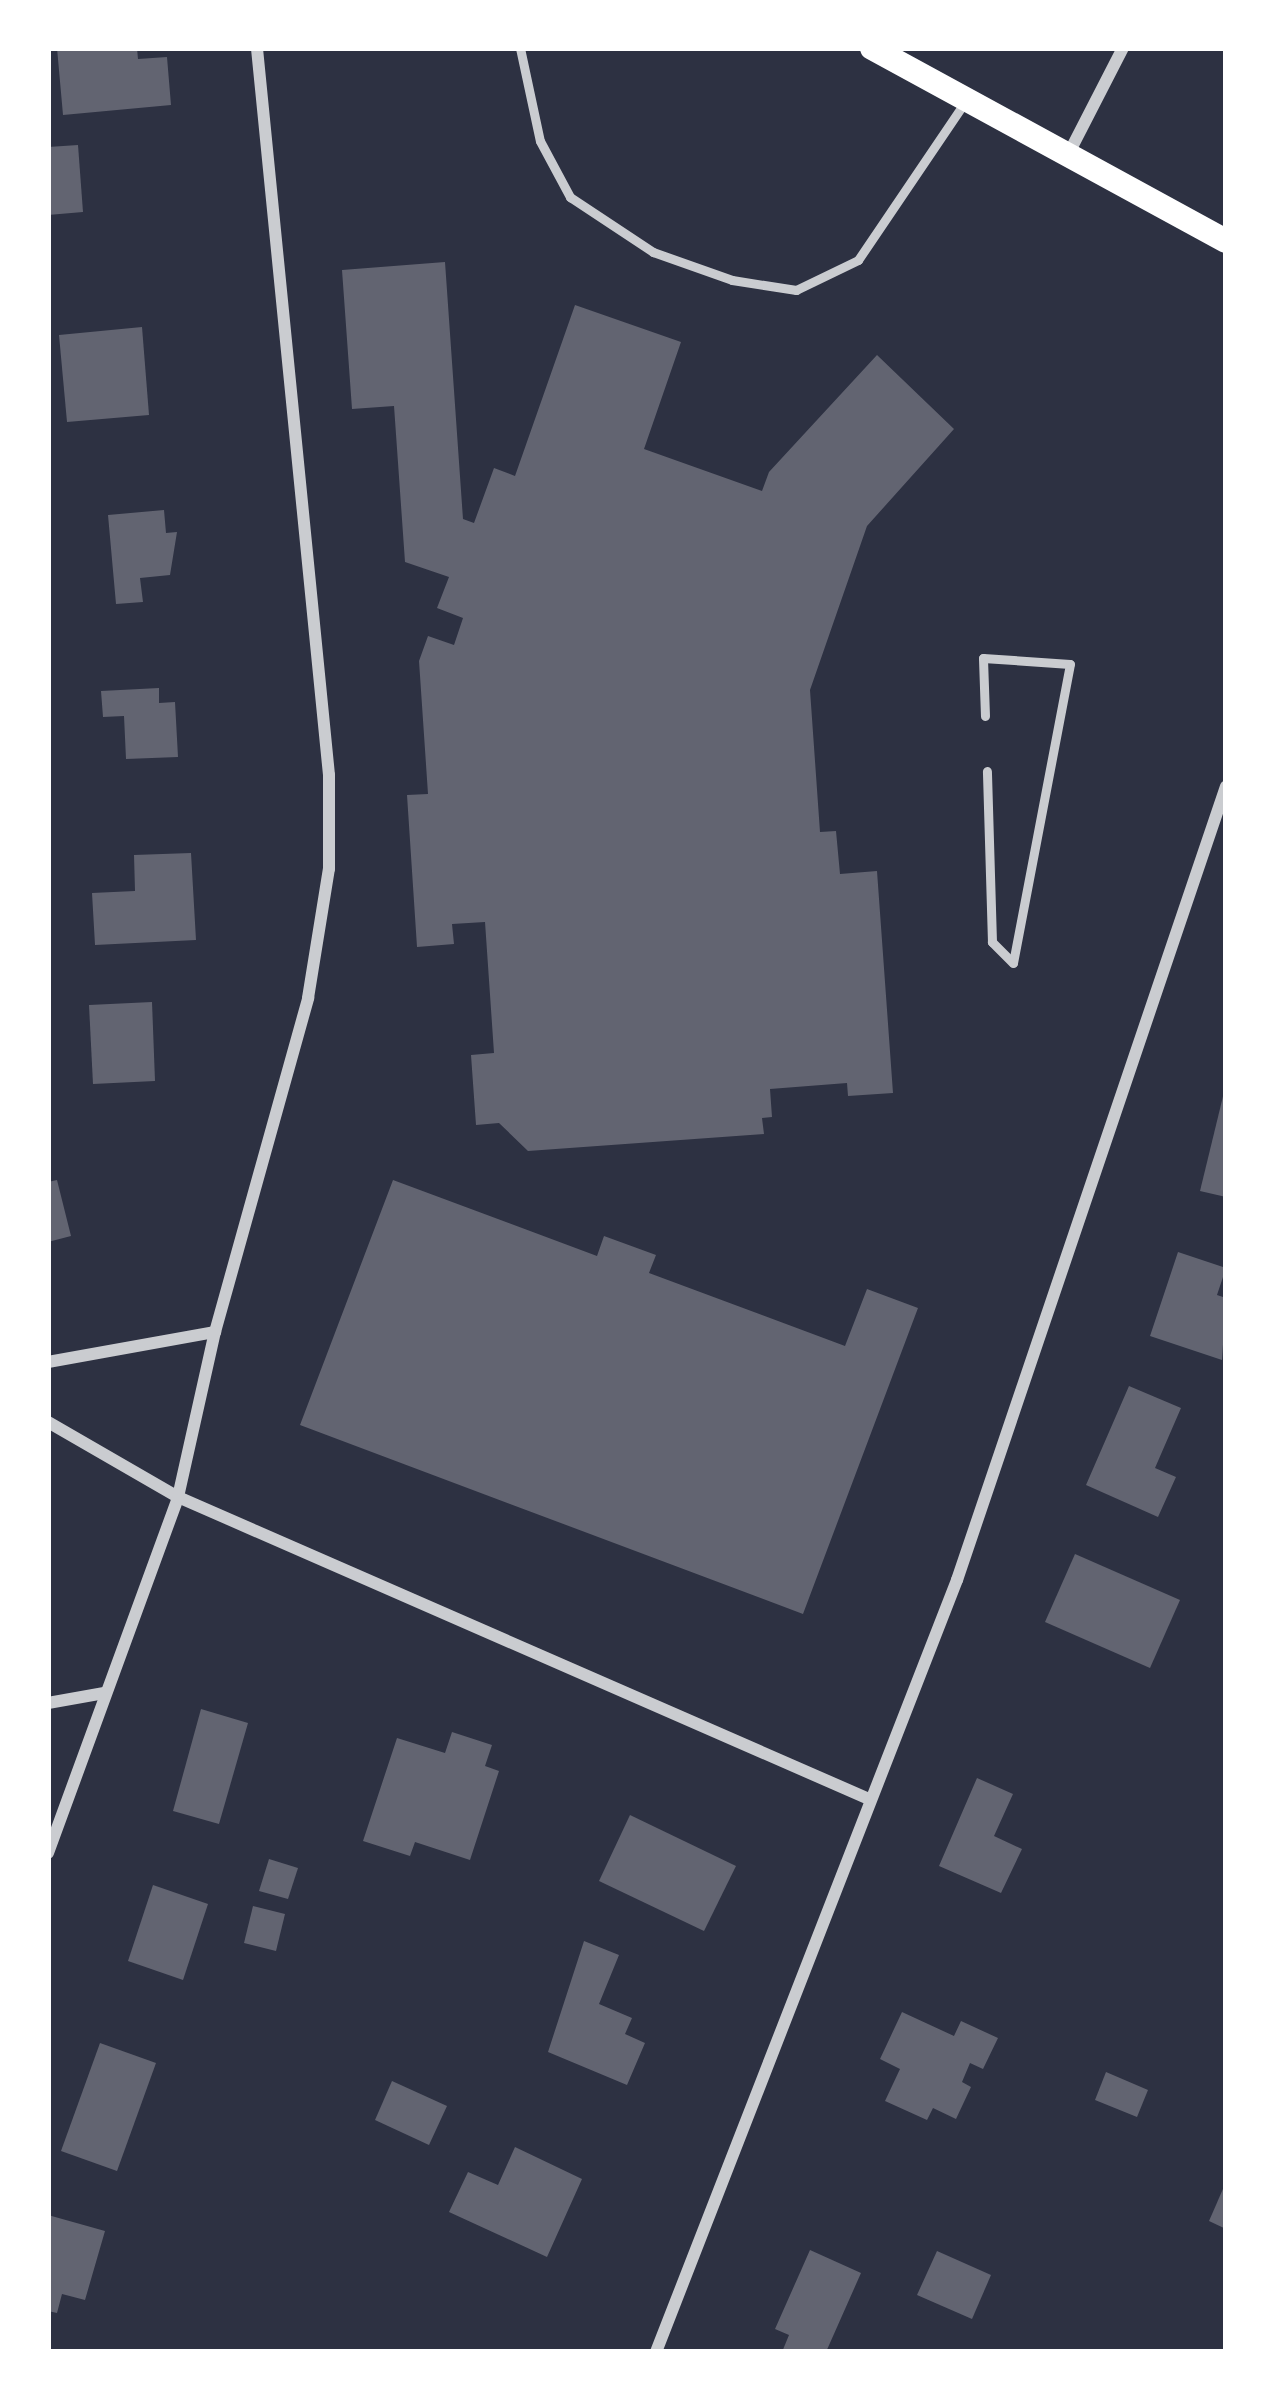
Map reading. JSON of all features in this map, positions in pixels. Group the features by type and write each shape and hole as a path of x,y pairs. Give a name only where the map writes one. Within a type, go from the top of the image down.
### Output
{"main road":[{"path":"872,48 1226,241"}],"street":[{"path":"48,1853 178,1497 215,1332 308,998 328,869 329,775 257,48"},
{"path":"1070,152 1123,48"},
{"path":"656,2352 957,1580 1092,1200 1226,786"},
{"path":"48,1362 215,1332"},
{"path":"48,1422 178,1497 868,1799"},
{"path":"48,1703 104,1693"}],"lane":[{"path":"520,48 540,141 570,197 653,251 732,280 796,290 858,260 967,98"},
{"path":"985,716 983,658 1070,664 1012,963 992,942 987,771"}],"building":[{"path":"57,48 137,48 138,59 167,57 171,105 63,115"},
{"path":"78,145 83,212 48,215 48,147"},
{"path":"445,262 463,519 474,523 494,468 515,476 575,305 681,342 644,449 762,491 769,472 877,355 954,429 867,526 810,690 820,832 836,831 840,874 877,871 893,1093 848,1096 847,1083 770,1089 772,1117 762,1118 764,1134 528,1151 499,1123 476,1125 471,1055 494,1053 485,922 452,924 454,944 417,947 407,795 428,794 419,661 428,636 454,645 463,618 437,608 449,577 405,562 394,406 352,409 342,270"},
{"path":"142,327 149,415 67,422 59,335"},
{"path":"164,510 166,533 177,532 170,575 140,578 143,602 116,604 108,515"},
{"path":"159,688 159,703 175,702 178,757 126,759 124,716 103,717 101,691"},
{"path":"191,853 196,940 95,945 92,893 135,891 134,855"},
{"path":"152,1002 155,1081 93,1084 89,1005"},
{"path":"1226,1084 1226,1197 1200,1191"},
{"path":"57,1180 71,1236 48,1242 48,1182"},
{"path":"393,1180 597,1256 604,1236 656,1255 649,1273 845,1346 867,1289 918,1308 803,1614 300,1425"},
{"path":"1178,1252 1226,1268 1217,1295 1226,1298 1222,1360 1150,1336"},
{"path":"1129,1386 1181,1408 1155,1468 1176,1477 1158,1517 1086,1485"},
{"path":"1075,1554 1180,1600 1150,1668 1045,1622"},
{"path":"201,1709 248,1723 219,1824 173,1811"},
{"path":"452,1732 492,1745 485,1766 499,1771 470,1860 415,1842 410,1856 363,1841 397,1738 445,1753"},
{"path":"977,1778 1013,1794 994,1836 1022,1849 1001,1893 939,1866"},
{"path":"630,1815 736,1866 704,1931 599,1881"},
{"path":"269,1859 298,1868 288,1899 259,1891"},
{"path":"153,1885 208,1904 183,1980 128,1961"},
{"path":"253,1906 285,1914 276,1951 244,1943"},
{"path":"584,1941 619,1955 599,2004 632,2018 625,2034 645,2043 627,2085 548,2052"},
{"path":"902,2012 954,2036 961,2021 998,2038 983,2069 970,2063 962,2082 971,2087 956,2119 933,2108 927,2120 885,2101 900,2069 880,2059"},
{"path":"100,2043 156,2063 117,2171 61,2151"},
{"path":"1106,2072 1148,2090 1137,2117 1095,2100"},
{"path":"392,2081 447,2106 429,2145 375,2120"},
{"path":"515,2147 582,2179 547,2257 449,2212 468,2172 498,2185"},
{"path":"1226,2182 1226,2229 1209,2221"},
{"path":"48,2215 105,2231 85,2300 62,2294 57,2313 48,2311"},
{"path":"810,2250 861,2273 826,2352 782,2352 789,2335 775,2329"},
{"path":"937,2251 991,2275 972,2319 917,2295"}]}
